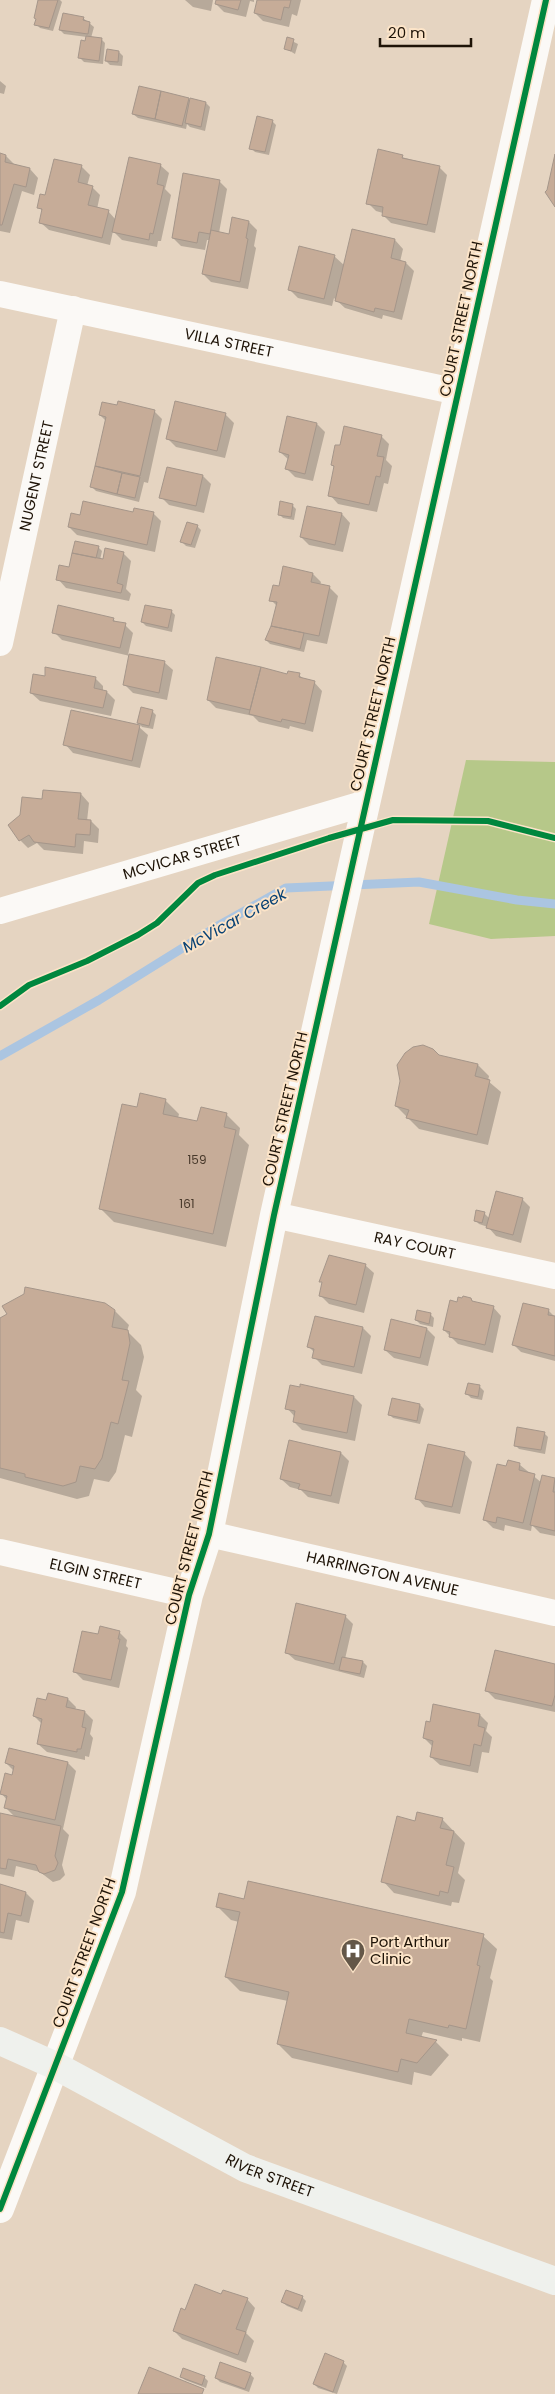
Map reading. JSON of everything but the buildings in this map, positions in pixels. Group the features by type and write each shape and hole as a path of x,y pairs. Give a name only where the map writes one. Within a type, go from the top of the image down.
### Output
{"main road":[{"name":"RIVER STREET","path":"0,2041 56,2066 245,2168 555,2281"}],"street":[{"name":"COURT STREET NORTH","path":"0,2209 122,1892 190,1595 209,1534 274,1214 546,0"},
{"name":"VILLA STREET","path":"0,294 458,392"},
{"name":"NUGENT STREET","path":"0,643 73,310"},
{"name":"MCVICAR STREET","path":"0,911 366,803"},
{"name":"RAY COURT","path":"274,1214 555,1276"},
{"name":"HARRINGTON AVENUE","path":"209,1534 555,1613"},
{"name":"ELGIN STREET","path":"0,1552 190,1595"}],"green space":[{"path":"466,760 555,762 555,936 491,939 429,924"}],"waterway":[{"name":"McVicar Creek","path":"0,1056 99,1000 218,926 286,888 419,882 517,900 555,904"}],"cycle path":[{"path":"0,2209 122,1892 189,1595 209,1534 274,1215 546,0"},
{"path":"0,1006 29,985 87,961 138,935 157,923 198,883 215,875 329,838 393,820 488,821 555,838"}],"place":[{"name":"Port Arthur Clinic","path":"353,1972"}]}
